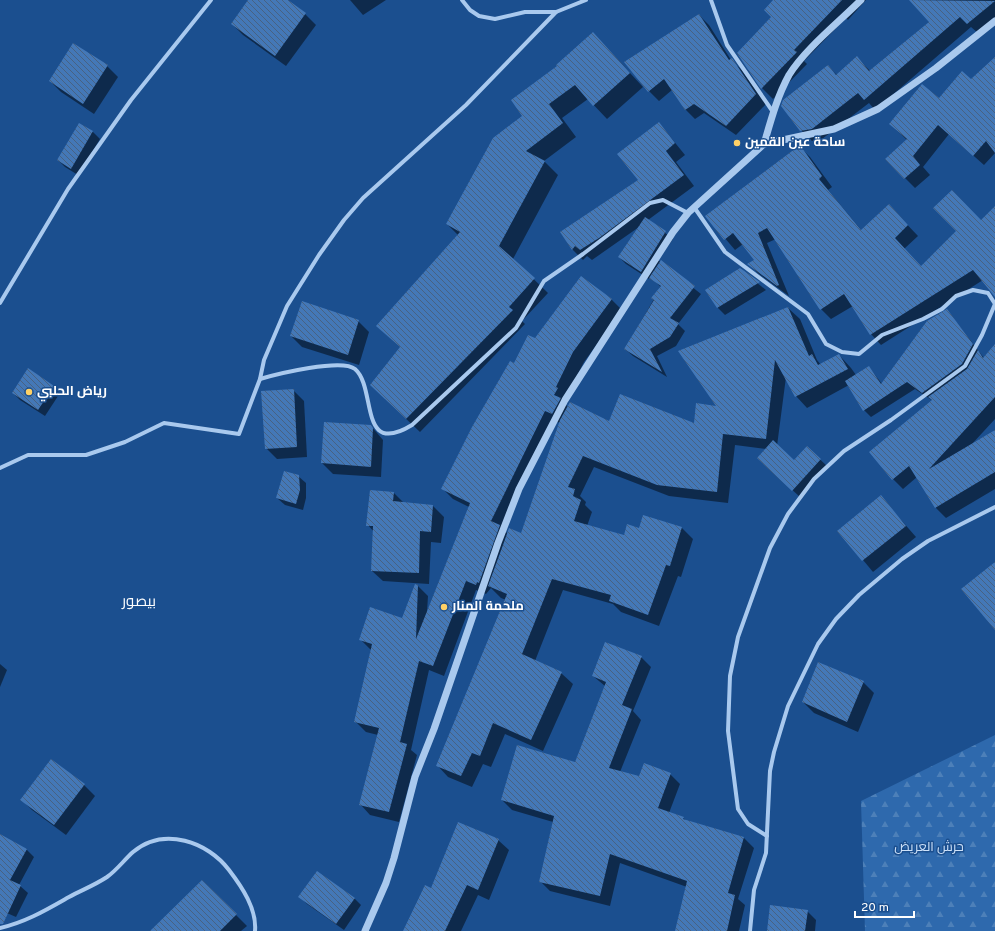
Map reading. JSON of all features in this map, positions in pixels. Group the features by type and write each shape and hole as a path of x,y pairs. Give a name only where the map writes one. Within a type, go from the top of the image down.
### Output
{"street":[{"path":"0,303 68,189 131,100 211,0"},
{"path":"462,0 474,14 489,18 530,12 556,12 586,0"},
{"path":"711,0 727,45 773,112"},
{"path":"764,144 773,112 781,91 802,59 861,0"},
{"path":"0,468 28,455 38,453 72,456 86,455 125,442 164,423 239,434 260,380 264,360 287,306 314,262 344,220 363,198 466,105 556,12"},
{"path":"366,931 392,864 415,777 434,729 498,543 519,490 565,400 670,237 694,207 764,144 834,129 878,109 936,68 995,21"},
{"path":"260,380 278,374 336,364 346,365 355,369 360,375 374,423 384,432 398,433 416,422 516,328 544,281 583,254 650,203 663,200 688,213"},
{"path":"694,207 725,252 808,314 826,344 842,352 859,354 882,335 923,319 942,309 956,296 973,290 988,293 995,304 982,335 965,366 891,420 844,451 814,479 788,514 770,548 738,637 730,676 728,732 738,809 748,824 767,836"},
{"path":"750,931 754,890 766,852 770,771 779,733 797,685 818,644 836,619 859,595 902,559 928,541 995,507"},
{"path":"0,928 27,920 96,883 115,871 134,851 143,846 160,840 182,840 194,842 222,860 244,890 252,912 255,931"}],"green space":[{"name":"حرش العريض","path":"995,735 995,931 865,931 861,801"}],"building":[{"path":"248,0 288,0 306,13 275,56 231,24"},
{"path":"773,0 842,0 794,50 797,52 761,89 737,53 771,17 764,10"},
{"path":"909,0 995,1 967,24 960,17 864,100 858,93 812,129 800,131 781,106 783,100 828,65 836,75 857,56 869,71 929,22"},
{"path":"699,14 729,60 732,58 756,94 726,126 694,104 685,110 664,79 648,92 624,62"},
{"path":"593,32 630,73 593,106 575,85 549,104 563,123 526,151 545,161 499,246 535,278 509,307 513,310 406,419 370,385 400,347 376,326 460,232 446,224 493,138 522,116 511,100 557,66 556,65"},
{"path":"73,43 108,65 83,104 49,81"},
{"path":"995,57 995,153 986,141 973,156 938,125 913,156 920,165 904,179 885,159 907,139 889,124 922,84 939,98 962,71 971,79"},
{"path":"659,122 675,143 666,151 684,175 599,238 580,250 575,246 572,250 560,232 638,180 617,154"},
{"path":"79,123 93,131 71,169 57,160"},
{"path":"800,145 822,176 819,179 861,230 889,204 908,225 895,238 921,266 956,231 933,208 952,190 981,220 995,206 995,297 973,270 870,335 844,294 820,310 767,228 758,233 779,285 777,286 747,264 754,260 733,233 724,240 705,216"},
{"path":"645,217 666,231 641,272 618,257"},
{"path":"661,260 695,286 670,318 679,323 670,337 650,349 662,372 624,349 654,300 651,298 661,286 649,278"},
{"path":"740,268 760,282 717,308 705,290"},
{"path":"581,276 612,299 573,352 556,387 558,388 554,395 561,398 552,414 545,411 491,521 500,525 479,583 477,582 476,585 466,581 433,666 419,661 400,742 407,744 389,812 359,805 379,728 354,722 372,644 359,640 370,607 402,618 415,584 418,585 416,639 470,503 441,489 472,427 510,361 514,363 528,335 535,338"},
{"path":"302,301 359,320 348,355 290,336"},
{"path":"788,307 809,356 812,354 818,365 839,354 848,369 795,397 775,360 766,439 723,434 717,492 657,485 583,456 568,487 575,489 573,496 581,500 574,521 624,535 627,524 639,528 643,515 682,527 670,566 666,565 648,615 609,601 611,595 552,579 522,654 562,672 531,740 493,723 480,756 472,753 461,776 436,766 507,594 488,586 509,528 521,533 560,420 570,402 609,421 620,394 694,423 696,403 716,406 678,351"},
{"path":"947,309 973,344 962,364 922,393 907,382 863,411 845,381 869,366 881,384 927,321"},
{"path":"995,344 995,397 929,469 995,430 995,472 935,508 909,466 892,480 869,452 932,400 928,397 967,369 978,350 983,358"},
{"path":"28,368 54,386 38,410 12,393"},
{"path":"294,389 297,447 265,449 261,391"},
{"path":"324,422 371,425 373,428 371,467 321,463"},
{"path":"773,440 794,460 807,446 821,459 792,491 757,458"},
{"path":"284,471 299,475 300,490 296,504 276,498"},
{"path":"370,490 394,492 393,501 433,505 431,532 420,531 419,573 371,571 373,526 366,526"},
{"path":"881,495 906,526 862,561 837,531"},
{"path":"995,562 995,630 961,589"},
{"path":"605,642 642,656 622,705 632,709 609,768 639,776 644,763 671,773 658,808 684,817 683,819 744,837 728,893 735,895 727,931 675,931 687,881 610,854 600,896 539,882 554,816 501,800 517,745 575,762 606,682 592,676"},
{"path":"818,662 864,681 847,722 802,702"},
{"path":"51,759 85,784 54,825 20,800"},
{"path":"458,822 499,839 478,890 467,885 445,931 403,931 425,885 431,888"},
{"path":"0,834 27,849 10,880 21,885 3,924 0,924"},
{"path":"317,871 355,898 336,924 298,897"},
{"path":"202,880 237,914 220,931 150,931"},
{"path":"770,905 808,910 805,931 767,931"}],"place":[{"name":"ساحة عين القمين","path":"737,143"},
{"name":"رياض الحلبي","path":"29,392"},
{"name":"ملحمة المنار","path":"444,607"}],"district":[{"name":"بيصور","path":"139,602"}]}
